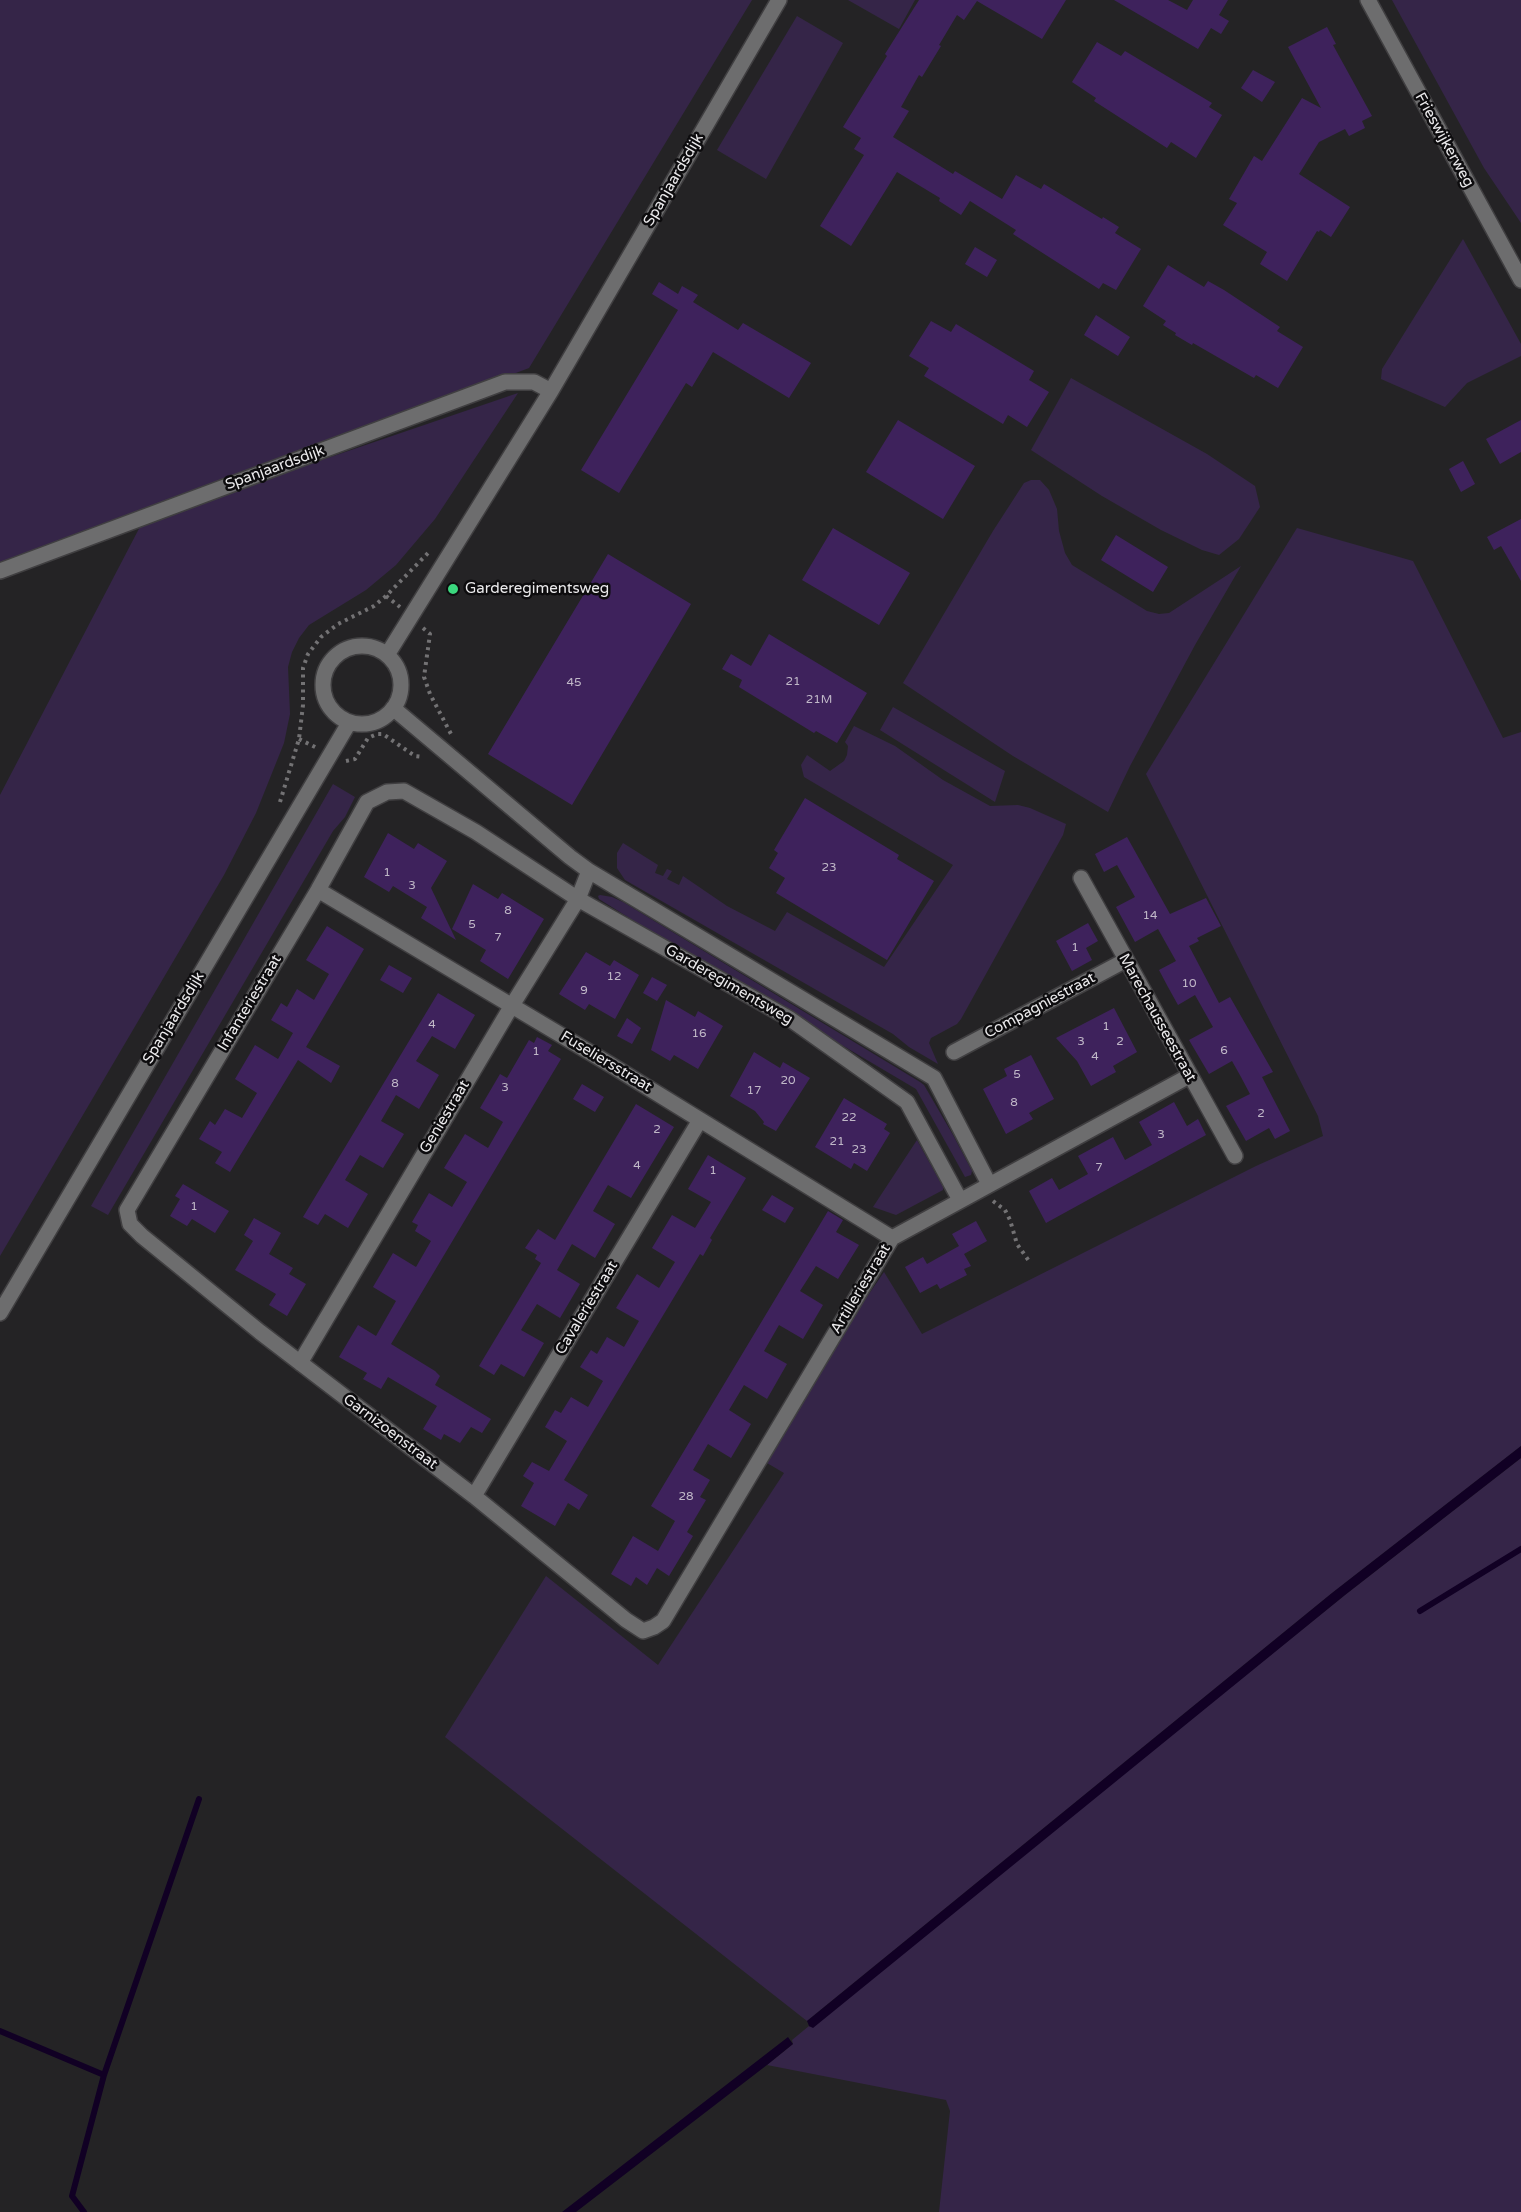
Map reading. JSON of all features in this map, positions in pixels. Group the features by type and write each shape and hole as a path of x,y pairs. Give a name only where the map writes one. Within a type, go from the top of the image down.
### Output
{"street":[{"name":"Spanjaardsdijk","path":"387,655 551,391 779,0"},
{"name":"Frieswijkerweg","path":"1368,0 1521,280"},
{"name":"Spanjaardsdijk","path":"0,571 505,382 534,382 551,391"},
{"path":"358,646 373,648 387,655 399,674 401,686 399,697 393,708 385,717 374,723 361,725 349,723 336,715 326,703 322,688 324,673 332,660 343,650 358,646"},
{"name":"Garderegimentsweg","path":"393,708 589,871 934,1078 983,1188"},
{"name":"Spanjaardsdijk","path":"0,1313 349,723"},
{"name":"Garderegimentsweg","path":"387,792 404,791 476,832 578,899 790,1019 907,1102 960,1200"},
{"name":"Infanteriestraat","path":"130,1224 127,1210 318,890 367,802 387,792"},
{"name":"Geniestraat","path":"300,1363 511,1007 578,899 589,871"},
{"name":"Marechausseestraat","path":"1081,878 1234,1156"},
{"name":"Fuseliersstraat","path":"318,890 611,1065 892,1238"},
{"name":"Compagniestraat","path":"954,1053 1126,960"},
{"name":"Artilleriestraat","path":"654,1627 663,1621 689,1580 892,1238 1189,1076"},
{"name":"Cavaleriestraat","path":"474,1496 700,1120"},
{"name":"Garnizoenstraat","path":"130,1224 300,1363 474,1496 626,1620 643,1631 654,1627"}],"path":[{"path":"386,596 430,634 424,677 429,694 451,732 459,762"},
{"path":"299,739 348,762 355,759 368,738 383,734 415,756 426,757"},
{"path":"983,1188 1005,1210 1017,1244 1029,1262"}],"shaded area":[{"path":"0,0 752,0 529,368 0,568"},
{"path":"848,0 915,0 899,29"},
{"path":"1392,0 1521,0 1521,223 1484,168"},
{"path":"797,16 843,43 766,179 717,150"},
{"path":"1463,239 1521,344 1521,356 1467,383 1445,407 1381,379 1382,369"},
{"path":"1071,378 1207,454 1255,486 1260,507 1239,539 1219,555 1202,550 1161,530 1102,496 1031,450"},
{"path":"518,393 435,519 396,565 366,590 309,625 299,638 288,667 290,714 284,743 256,813 224,875 0,1256 0,795 143,521"},
{"path":"1040,480 1049,490 1057,509 1059,531 1065,553 1072,565 1147,611 1159,614 1169,613 1241,566 1195,645 1108,812 1013,756 903,683 993,531 1024,483"},
{"path":"1297,528 1413,561 1503,738 1521,732 1521,1446 1332,1593 807,2021 445,1737 546,1576 658,1665 784,1473 767,1463 860,1307 884,1272 922,1334 1256,1166 1323,1136 1318,1116 1146,774"},
{"path":"893,707 1005,771 995,802 880,730"},
{"path":"854,726 895,746 943,780 990,806 1018,805 1066,824 1063,835 961,1019 957,1024 931,1038 929,1043 938,1064 909,1047 893,1034 625,880 617,868 617,853 623,843 658,865 655,873 663,876 667,869 672,871 667,879 679,885 683,876 727,906 775,931 787,912 884,967 953,865 804,777 801,765 807,755 830,771 844,761 848,746 845,742"},
{"path":"333,784 355,797 345,817 333,831 108,1215 91,1206"},
{"path":"600,895 623,902 924,1085 972,1171 971,1175 965,1177 916,1089 671,944 599,899"},
{"path":"917,1140 943,1190 896,1215 873,1207"},
{"path":"1521,1446 1521,1458 1345,1595 813,2028 809,2026 807,2021 1332,1593"},
{"path":"1521,1458 1521,2212 939,2212 950,2111 946,2100 767,2065 793,2044 792,2040 809,2026 1345,1595"},
{"path":"788,2037 793,2044 767,2065 576,2212 562,2212"}],"building":[{"path":"919,0 1066,0 1042,39 977,1 964,20 957,15 939,45 941,46 922,77 919,75 901,107 909,111 893,137 953,174 955,171 1002,199 1016,175 1041,189 1044,184 1119,227 1115,233 1141,249 1116,290 1103,283 1099,289 1013,234 1016,230 970,201 961,215 939,201 940,198 897,172 851,246 820,226 864,155 854,149 861,138 843,127"},
{"path":"1114,0 1168,0 1187,10 1193,0 1228,0 1219,15 1229,21 1221,34 1211,28 1198,49"},
{"path":"1327,27 1336,44 1333,45 1372,116 1362,121 1365,128 1349,136 1345,129 1319,142 1299,174 1350,207 1331,237 1320,230 1317,231 1287,281 1260,264 1267,252 1223,225 1237,203 1229,199 1254,156 1262,161 1302,98 1321,108 1288,47"},
{"path":"1097,42 1121,56 1125,51 1212,103 1209,107 1222,115 1196,158 1171,142 1167,148 1094,101 1096,98 1072,82"},
{"path":"1253,70 1275,82 1262,102 1241,88"},
{"path":"975,247 997,260 987,277 965,264"},
{"path":"1168,265 1204,287 1208,281 1224,290 1280,327 1277,331 1303,347 1278,388 1256,375 1254,378 1175,335 1176,333 1163,325 1166,321 1143,306"},
{"path":"659,282 678,294 682,286 698,295 693,302 738,330 743,323 811,363 789,398 713,352 692,387 686,383 619,493 581,470 678,310 652,294"},
{"path":"1096,315 1130,337 1118,356 1084,335"},
{"path":"931,321 951,332 956,324 1034,371 1029,380 1049,392 1027,427 1008,415 1003,424 924,376 929,368 909,356"},
{"path":"898,420 975,466 943,519 866,472"},
{"path":"1521,420 1521,452 1500,464 1486,439"},
{"path":"1463,461 1475,484 1461,492 1449,469"},
{"path":"1521,519 1521,581 1501,546 1494,550 1487,537"},
{"path":"833,528 910,573 879,625 802,580"},
{"path":"1116,535 1168,567 1153,592 1101,560"},
{"path":"608,554 691,604 572,805 488,754"},
{"path":"769,634 867,693 837,743 816,731 814,733 739,687 742,680 722,669 731,654 751,666"},
{"path":"805,798 899,855 897,859 934,881 887,960 776,893 785,878 769,868 778,853 774,850"},
{"path":"388,833 414,849 418,843 447,861 431,888 456,940 421,918 427,907 393,886 389,892 364,877"},
{"path":"1127,837 1170,914 1206,898 1221,926 1197,938 1199,941 1189,946 1219,1003 1230,997 1273,1072 1262,1077 1290,1131 1275,1139 1269,1128 1246,1141 1226,1106 1250,1094 1241,1077 1232,1061 1209,1074 1189,1040 1213,1027 1195,995 1178,1005 1159,970 1176,961 1158,929 1135,942 1116,907 1135,897 1117,865 1104,872 1095,854"},
{"path":"473,884 498,899 502,893 544,919 508,979 480,961 486,950 452,929"},
{"path":"1088,923 1098,941 1086,948 1092,960 1072,971 1056,941"},
{"path":"327,926 364,949 306,1047 340,1066 331,1083 298,1060 230,1172 215,1163 222,1152 199,1139 210,1121 215,1125 225,1109 242,1118 257,1093 235,1079 255,1045 278,1059 293,1033 271,1020 281,1003 287,1007 297,989 314,1000 329,974 306,960"},
{"path":"586,952 610,966 614,960 639,975 615,1019 589,1004 585,1010 559,994"},
{"path":"389,965 412,978 403,993 380,980"},
{"path":"652,977 667,985 657,1001 643,993"},
{"path":"438,993 475,1015 455,1049 432,1036 416,1061 439,1075 419,1109 396,1095 381,1121 404,1134 383,1168 360,1155 345,1180 368,1194 348,1228 325,1214 318,1225 303,1217"},
{"path":"666,1000 695,1017 698,1011 723,1026 698,1069 674,1055 670,1061 651,1050"},
{"path":"1114,1008 1137,1052 1113,1066 1116,1072 1091,1086 1077,1061 1056,1038"},
{"path":"627,1018 641,1028 632,1044 617,1036"},
{"path":"537,1037 552,1045 548,1051 561,1059 391,1344 435,1371 440,1376 435,1385 491,1419 482,1433 471,1427 460,1443 444,1434 441,1440 423,1429 437,1406 388,1377 381,1389 363,1379 367,1373 339,1357 358,1325 376,1336 396,1301 373,1287 393,1253 416,1267 431,1241 415,1231 418,1225 412,1222 429,1193 452,1207 467,1182 444,1168 465,1134 488,1148 503,1122 480,1108 500,1074 507,1078 529,1040 534,1043"},
{"path":"754,1052 780,1068 783,1062 810,1078 776,1131 763,1124 764,1122 755,1111 730,1096"},
{"path":"1031,1055 1054,1099 1029,1113 1033,1119 1006,1134 983,1089 1007,1076 1004,1069"},
{"path":"582,1084 604,1097 595,1112 573,1099"},
{"path":"844,1098 887,1124 884,1129 890,1133 867,1171 854,1163 851,1169 815,1147"},
{"path":"1174,1102 1187,1126 1198,1119 1206,1135 1046,1223 1029,1191 1052,1178 1059,1190 1088,1174 1078,1156 1113,1137 1125,1160 1152,1145 1139,1122"},
{"path":"636,1104 674,1127 631,1198 608,1185 593,1211 615,1224 595,1258 572,1244 557,1270 580,1284 560,1318 537,1304 521,1330 544,1343 524,1377 501,1364 494,1375 479,1366 541,1263 535,1259 537,1255 525,1248 538,1229 555,1240"},
{"path":"708,1155 746,1178 710,1238 712,1240 703,1256 700,1254 564,1480 588,1495 579,1510 568,1503 555,1526 521,1506 534,1483 523,1476 532,1462 549,1471 567,1441 545,1427 555,1410 561,1413 571,1397 588,1407 603,1381 580,1367 591,1350 597,1354 607,1337 624,1347 639,1321 616,1308 637,1274 659,1288 675,1262 652,1248 672,1215 695,1228 711,1202 688,1189"},
{"path":"183,1184 229,1211 215,1233 192,1219 187,1226 170,1216 180,1199 175,1196"},
{"path":"772,1195 794,1208 785,1223 762,1210"},
{"path":"828,1211 843,1220 836,1232 859,1245 838,1279 816,1266 800,1291 823,1305 803,1339 779,1325 764,1351 787,1364 767,1399 744,1385 729,1410 751,1424 731,1458 708,1444 693,1470 710,1480 700,1497 706,1500 687,1532 693,1536 669,1576 657,1568 647,1585 636,1577 631,1586 611,1574 633,1536 658,1551 675,1521 651,1506"},
{"path":"254,1218 281,1233 269,1254 293,1268 289,1274 306,1284 287,1316 269,1305 276,1294 235,1270 253,1241 244,1235"},
{"path":"976,1221 987,1241 964,1254 971,1266 964,1269 967,1275 940,1289 937,1284 920,1293 905,1267 923,1257 927,1264 959,1246 952,1234"}],"waterway":[{"path":"1420,1611 1521,1549"},
{"path":"84,2212 72,2196 104,2075 199,1799"},
{"path":"0,2031 104,2075"}],"place":[{"name":"Garderegimentsweg","path":"453,589"}]}
